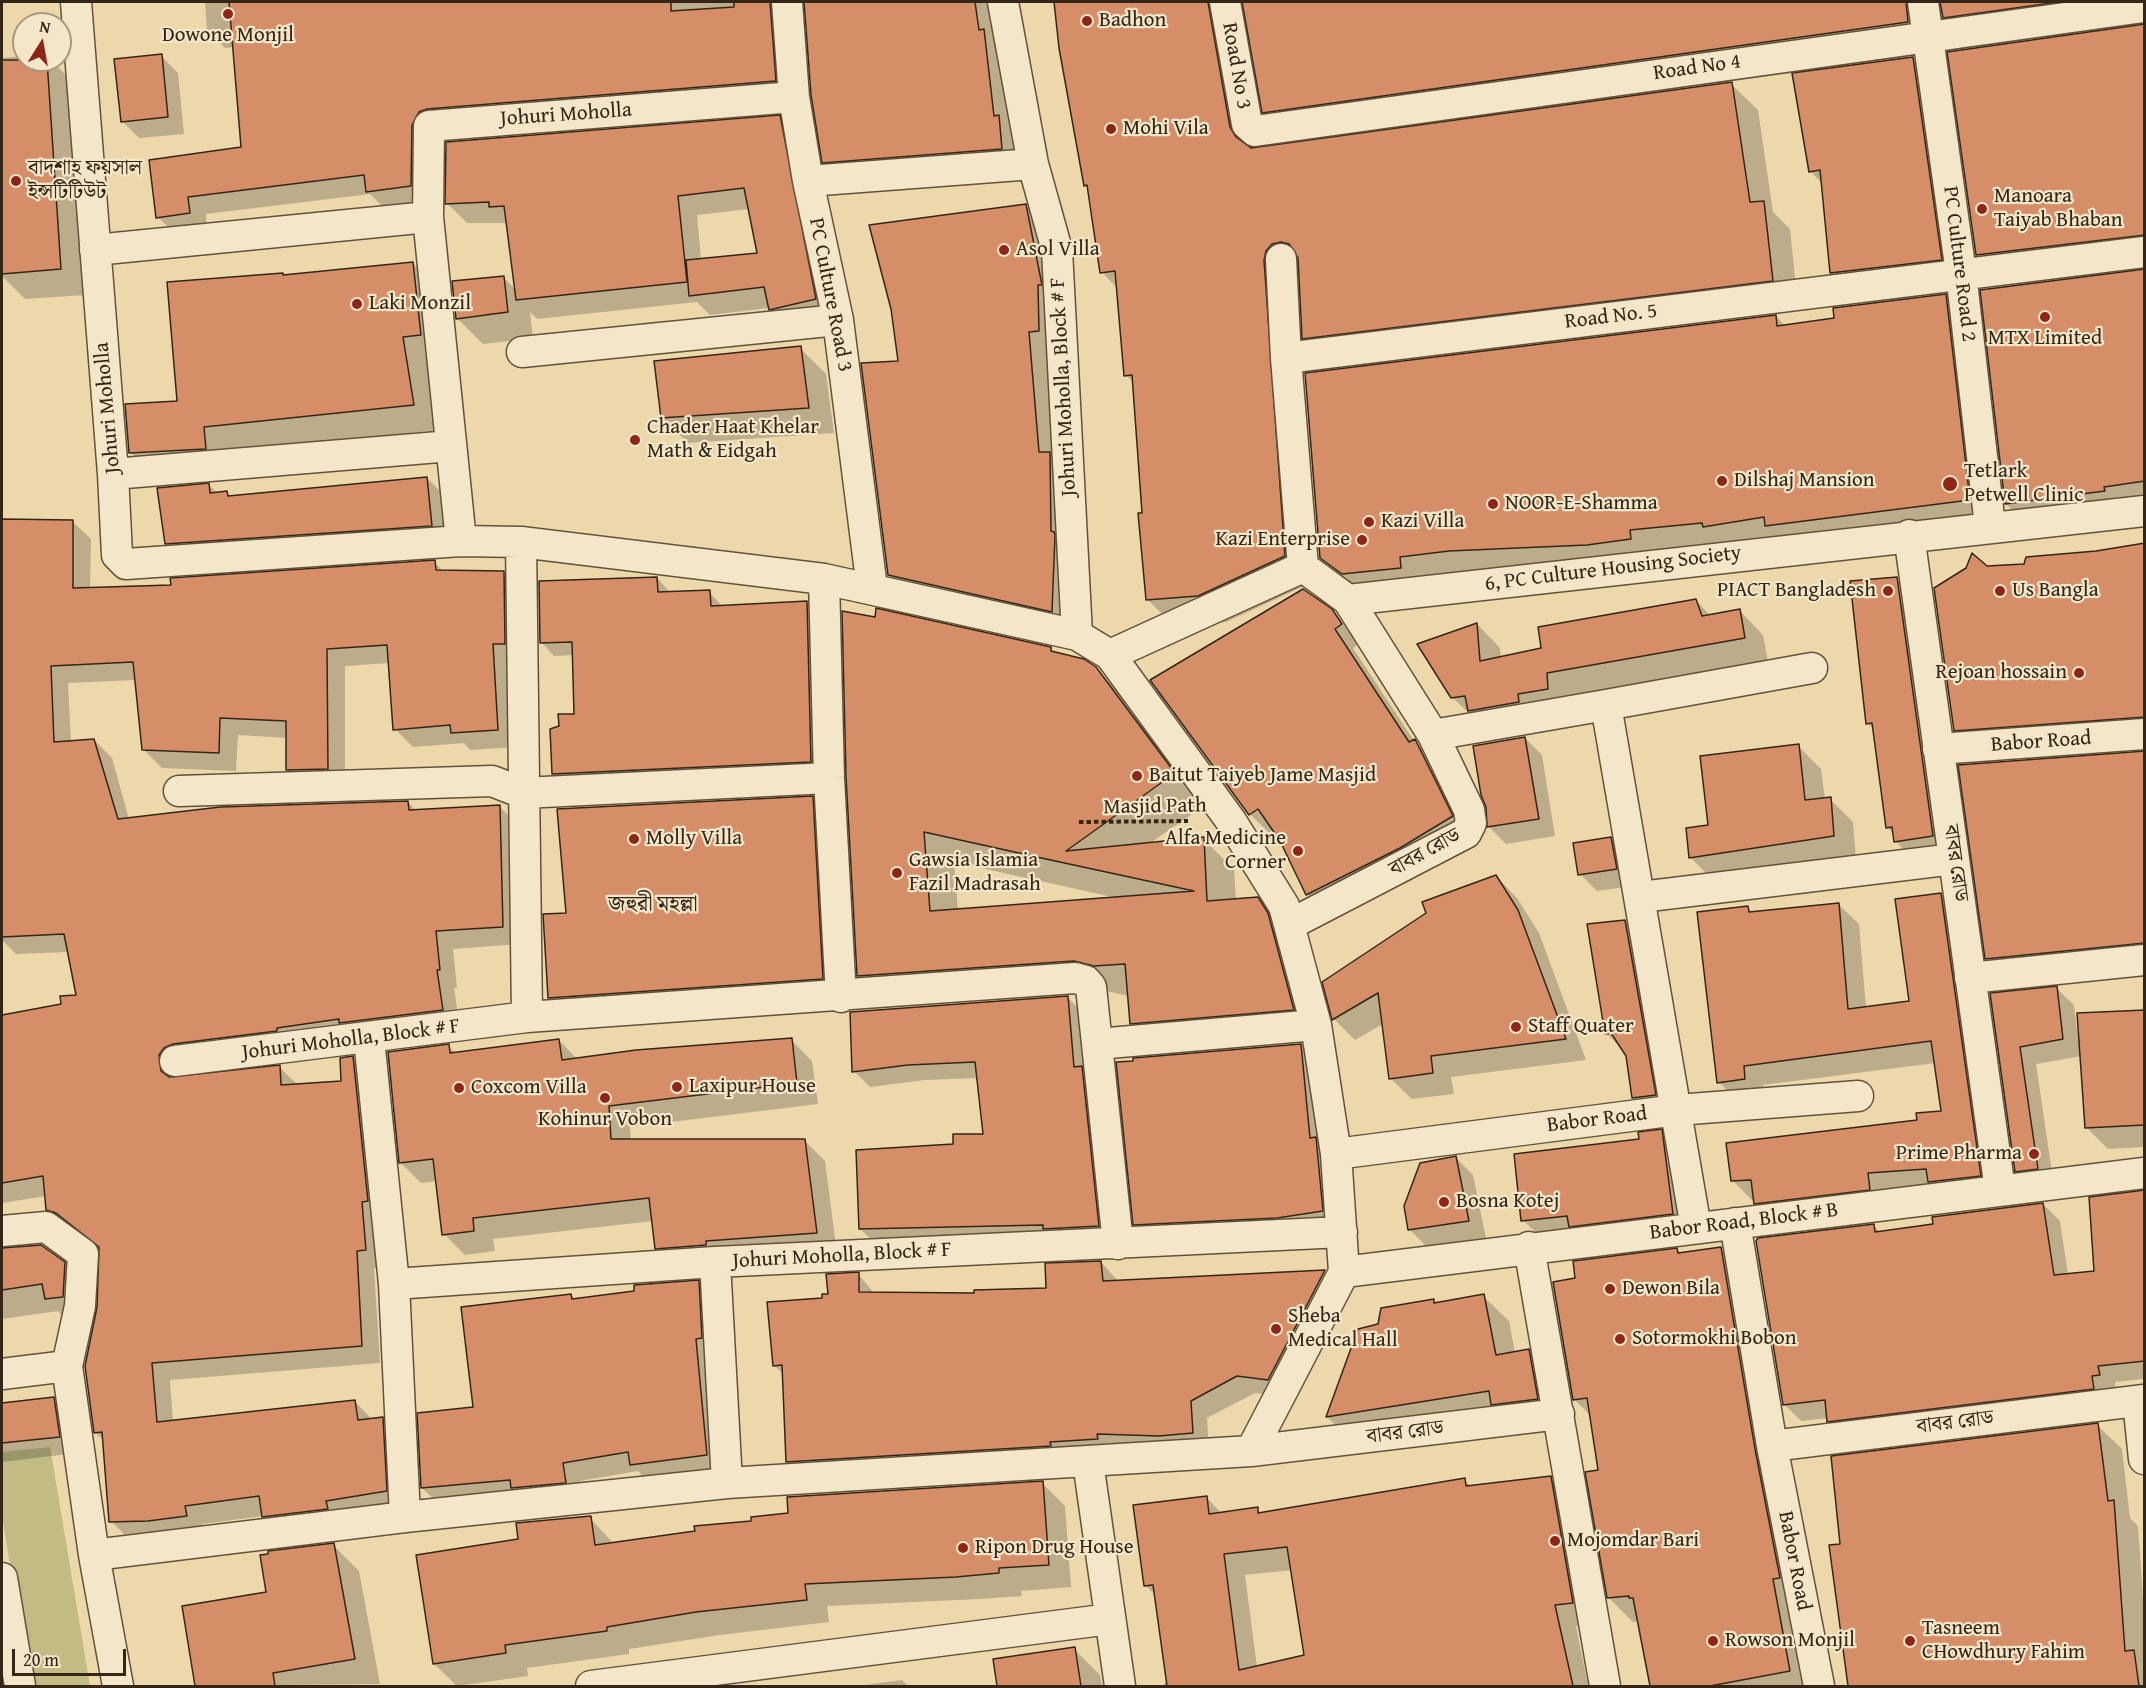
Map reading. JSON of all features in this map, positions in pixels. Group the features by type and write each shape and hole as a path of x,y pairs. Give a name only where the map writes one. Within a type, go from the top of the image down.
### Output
{"street":[{"name":"Johuri Moholla","path":"76,2 113,474 117,555 126,564 461,541 428,217 429,126 794,98"},
{"name":"PC Culture Road 3","path":"787,2 794,98 808,181 838,320 872,588"},
{"name":"Johuri Moholla, Block # F","path":"1003,2 1033,164 1056,250 1077,634"},
{"name":"Road No 3","path":"1225,2 1247,124 1250,129"},
{"name":"PC Culture Road 2","path":"1923,2 1961,273 1990,526"},
{"name":"Road No 4","path":"1250,129 1255,131 2145,7"},
{"path":"808,181 1033,164"},
{"path":"94,250 428,217"},
{"name":"Road No. 5","path":"1286,358 2145,252"},
{"path":"1281,259 1286,358 1303,567 1348,600"},
{"path":"522,352 838,320"},
{"path":"113,474 452,446"},
{"name":"6, PC Culture Housing Society","path":"1348,600 1909,535 2145,511"},
{"name":"বাবর রোড","path":"1909,535 2000,1190"},
{"path":"461,541 521,542 824,579 1077,634 1110,655 1231,821 1284,906 1316,1025 1336,1154 1344,1272 1251,1451"},
{"path":"521,542 527,1017"},
{"path":"1110,655 1303,567"},
{"path":"824,579 829,778 842,997"},
{"name":"বাবর রোড","path":"1289,925 1466,833 1471,823 1469,810 1433,735 1348,600"},
{"path":"1433,735 1812,669"},
{"path":"1606,705 1641,897 1696,1228"},
{"name":"Babor Road","path":"1938,749 2145,734"},
{"path":"179,790 492,781 523,793 829,778"},
{"path":"1641,897 1954,859"},
{"path":"1970,978 2145,960"},
{"name":"Johuri Moholla, Block # F","path":"175,1060 369,1039 527,1017 842,997 1075,978 1086,981 1091,987 1118,1244"},
{"path":"1097,1044 1316,1025"},
{"path":"369,1039 394,1284 405,1517"},
{"name":"Babor Road","path":"1336,1154 1677,1110 1858,1096"},
{"name":"Babor Road, Block # B","path":"1344,1272 1529,1247 2145,1173"},
{"name":"Babor Road","path":"1735,1223 1772,1446 1818,1686"},
{"path":"2,1231 46,1227 83,1254 80,1306 67,1366 94,1555 118,1686"},
{"name":"Johuri Moholla, Block # F","path":"727,1483 714,1262 1342,1232"},
{"path":"1529,1247 1605,1686"},
{"path":"394,1284 714,1262"},
{"path":"2,1374 67,1366"},
{"name":"বাবর রোড","path":"1772,1446 2141,1400 2145,1459"},
{"name":"বাবর রোড","path":"94,1555 405,1517 727,1483 1251,1451 1559,1414"},
{"path":"1088,1462 1120,1686"},
{"path":"2,1578 20,1686"},
{"path":"591,1686 725,1678 1110,1619"}],"path":[{"name":"Masjid Path","path":"1079,822 1231,821"}],"shaded area":[{"path":"50,1447 90,1686 30,1686 2,1516 2,1452"}],"building":[{"path":"229,2 671,2 671,11 734,7 734,2 770,2 776,81 427,109 419,112 412,125 411,186 366,192 364,175 188,197 190,213 156,218 149,160 241,147"},
{"path":"804,2 975,2 979,30 984,29 994,116 999,115 1002,149 822,163 811,95"},
{"path":"1054,2 1208,2 1230,127 1236,137 1251,148 1732,82 1750,202 1764,201 1773,281 1302,339 1298,258 1289,244 1281,242 1272,244 1266,251 1264,260 1285,556 1198,596 1146,600 1138,513 1142,513 1132,375 1124,376 1115,271 1100,273 1087,185 1084,186 1059,48"},
{"path":"1242,2 1906,2 1908,22 1262,113"},
{"path":"1940,2 2059,2 1943,18"},
{"path":"2145,24 2145,235 1976,255 1947,52"},
{"path":"162,54 168,117 121,122 114,59"},
{"path":"1913,57 1942,260 1830,273 1820,170 1809,172 1792,73"},
{"name":"বাদশাহ ফয়সাল ইন্সটিটিউট","path":"2,60 12,60 12,72 48,72 61,269 2,274"},
{"path":"780,115 816,299 769,310 764,287 689,296 686,260 757,253 744,188 678,196 687,282 516,300 504,206 489,207 489,202 445,204 446,142"},
{"path":"1026,204 1042,285 1038,285 1039,331 1029,332 1039,452 1050,452 1051,531 1055,535 1052,612 888,575 861,363 898,361 891,309 869,225"},
{"path":"413,262 421,335 403,337 414,405 204,427 206,449 129,453 125,404 177,401 167,282 283,273 283,275"},
{"path":"2145,269 2145,481 2104,487 2105,491 2005,504 1980,290"},
{"path":"504,276 508,312 456,319 452,281"},
{"path":"1946,294 1970,500 1765,526 1764,517 1703,527 1702,523 1630,530 1631,539 1587,545 1449,551 1400,557 1401,568 1342,574 1320,558 1305,373 1776,315 1777,326 1834,318 1833,308"},
{"path":"801,346 809,408 661,418 654,361"},
{"path":"427,477 432,526 165,544 157,488 209,483 210,493 227,491 228,496"},
{"path":"2,519 73,520 73,588 171,585 170,578 435,560 436,570 504,571 505,644 493,644 498,730 451,733 450,725 393,730 387,645 327,649 328,769 286,770 286,721 220,718 219,753 142,750 133,662 51,666 54,742 94,739 118,819 220,807 408,801 409,810 500,805 503,927 436,931 440,970 437,970 443,1010 339,1023 339,1019 277,1028 277,1031 173,1044 164,1048 159,1055 161,1071 169,1077 280,1065 281,1085 341,1081 340,1058 353,1056 368,1201 362,1202 366,1250 357,1251 362,1346 152,1363 157,1422 355,1400 358,1420 383,1417 387,1491 326,1501 328,1509 262,1517 259,1496 185,1506 187,1516 148,1521 109,1522 102,1432 94,1433 85,1366 97,1307 99,1247 56,1213 46,1210 43,1176 2,1183 2,1015 61,1004 60,996 76,995 64,934 2,937"},
{"path":"2145,543 2145,717 1954,731 1934,588 1966,568 1972,553 1987,566 2024,564 2026,557 2096,551"},
{"path":"657,577 658,592 710,590 711,606 807,601 811,762 552,774 550,729 559,726 558,714 574,714 572,642 540,643 539,581"},
{"path":"1897,577 1933,836 1894,842 1892,827 1886,828 1872,723 1866,724 1850,581"},
{"path":"1303,589 1332,609 1342,624 1335,629 1409,742 1415,739 1453,816 1400,848 1306,895 1280,841 1258,809 1249,815 1150,680"},
{"path":"1696,599 1702,616 1740,609 1745,638 1547,673 1548,689 1518,694 1519,702 1468,711 1465,696 1451,698 1417,644 1477,623 1480,661 1541,648 1538,627"},
{"path":"876,608 1051,647 1051,651 1084,659 1096,667 1175,773 1066,851 1204,837 1207,901 1258,897 1268,913 1294,1010 1130,1024 1125,964 1094,966 1074,961 857,976 846,777 842,611 875,617","holes":["924,832 1194,891 930,911"]},
{"path":"1525,737 1539,819 1487,827 1486,807 1481,795 1473,746"},
{"path":"1799,744 1805,800 1831,797 1834,836 1689,858 1686,828 1708,825 1700,756"},
{"path":"2145,751 2145,943 1985,959 1958,765"},
{"path":"813,796 823,979 548,998 543,914 566,913 557,809"},
{"path":"1611,837 1617,869 1578,875 1573,843"},
{"path":"1496,875 1518,910 1566,1039 1431,1056 1433,1073 1389,1079 1378,993 1332,1020 1322,982 1426,913 1422,902"},
{"path":"1941,893 1981,1176 1928,1182 1926,1169 1868,1173 1870,1190 1754,1204 1751,1180 1731,1181 1726,1143 1917,1120 1916,1113 1941,1111 1931,1041 1744,1066 1745,1079 1717,1083 1697,912 1748,906 1749,912 1839,903 1848,1009 1909,1001 1895,899"},
{"path":"1625,920 1656,1095 1632,1098 1626,1056 1611,1033 1605,1034 1587,924"},
{"path":"2057,986 2063,1039 2020,1047 2038,1169 2015,1172 1990,993"},
{"path":"1068,996 1074,1067 1082,1066 1099,1226 1043,1229 1043,1225 859,1229 856,1150 953,1144 953,1134 983,1134 975,1062 908,1065 852,1072 850,1012"},
{"path":"2145,1010 2145,1125 2085,1128 2077,1013"},
{"path":"792,1038 797,1083 609,1106 611,1139 805,1139 817,1233 706,1241 706,1245 655,1249 649,1198 473,1218 474,1231 442,1235 433,1159 399,1163 388,1052 449,1044 450,1053 559,1039 562,1060 636,1050"},
{"path":"1301,1044 1310,1138 1316,1137 1323,1211 1277,1218 1133,1225 1116,1062 1133,1061 1133,1058"},
{"path":"1662,1129 1673,1214 1569,1227 1567,1216 1521,1221 1514,1154 1639,1139 1638,1132"},
{"name":"Bosna Kotej","path":"1456,1156 1469,1221 1408,1230 1404,1206 1420,1163"},
{"path":"2145,1190 2145,1361 2098,1366 2100,1375 2092,1376 2094,1389 1827,1422 1825,1400 1783,1405 1756,1241 1758,1238 1874,1224 1875,1232 1933,1224 1932,1217 2043,1203 2054,1275 2094,1271 2089,1197"},
{"path":"41,1245 65,1262 63,1297 45,1299 42,1284 2,1290 2,1248"},
{"path":"1721,1247 1755,1449 1780,1578 1773,1579 1790,1671 1710,1686 1650,1686 1633,1598 1629,1596 1607,1598 1585,1472 1598,1470 1587,1398 1573,1400 1553,1282 1575,1278 1573,1261 1677,1248 1678,1253"},
{"path":"1101,1261 1103,1281 1325,1270 1268,1380 1237,1376 1191,1401 1193,1433 1159,1436 1097,1434 1098,1439 1050,1442 1051,1446 786,1462 782,1365 773,1366 767,1302 822,1298 822,1294 828,1294 826,1274 859,1272 859,1292 974,1293 974,1290 1046,1288 1045,1263"},
{"path":"699,1280 702,1338 696,1339 707,1455 630,1465 628,1452 563,1463 566,1483 511,1488 510,1480 421,1488 417,1413 473,1407 461,1307 571,1294 572,1299 634,1291 634,1285"},
{"path":"1484,1294 1496,1355 1529,1349 1538,1399 1491,1405 1489,1391 1326,1417 1358,1329 1378,1324 1381,1308 1434,1299 1434,1303"},
{"path":"54,1397 60,1437 2,1443 2,1403"},
{"path":"2098,1423 2108,1501 2114,1500 2125,1651 2134,1650 2139,1686 1848,1686 1829,1545 1840,1544 1831,1456"},
{"path":"1551,1476 1573,1603 1555,1605 1573,1686 1167,1686 1153,1585 1144,1586 1133,1505 1207,1496 1209,1514 1258,1507 1258,1513 1465,1478 1466,1486","holes":["1287,1547 1304,1655 1239,1670 1224,1554"]},
{"path":"1043,1481 1049,1565 999,1568 999,1573 956,1577 805,1584 807,1600 696,1612 607,1627 607,1631 505,1645 506,1653 433,1664 416,1555 518,1539 516,1523 591,1516 595,1545 695,1531 694,1526 751,1521 751,1517 788,1513 787,1497"},
{"path":"334,1543 355,1659 273,1673 275,1686 195,1686 182,1606 266,1592 260,1555 268,1554 268,1551"},
{"path":"1075,1647 1081,1686 997,1686 993,1659"}],"place":[{"name":"Dowone Monjil","path":"228,14"},
{"name":"Badhon","path":"1087,21"},
{"name":"Mohi Vila","path":"1111,129"},
{"name":"বাদশাহ ফয়সাল ইন্সটিটিউট","path":"16,181"},
{"name":"Manoara Taiyab Bhaban","path":"1982,209"},
{"name":"Asol Villa","path":"1004,250"},
{"name":"Laki Monzil","path":"357,304"},
{"name":"MTX Limited","path":"2045,317"},
{"name":"Chader Haat Khelar Math & Eidgah","path":"635,440"},
{"name":"Dilshaj Mansion","path":"1722,481"},
{"name":"Tetlark Petwell Clinic","path":"1950,484"},
{"name":"NOOR-E-Shamma","path":"1493,504"},
{"name":"Kazi Villa","path":"1369,522"},
{"name":"Kazi Enterprise","path":"1362,540"},
{"name":"PIACT Bangladesh","path":"1888,591"},
{"name":"Us Bangla","path":"2000,591"},
{"name":"Rejoan hossain","path":"2079,673"},
{"name":"Baitut Taiyeb Jame Masjid","path":"1137,776"},
{"name":"Molly Villa","path":"634,839"},
{"name":"Alfa Medicine Corner","path":"1298,851"},
{"name":"Gawsia Islamia Fazil Madrasah","path":"897,873"},
{"name":"Staff Quater","path":"1516,1027"},
{"name":"Laxipur House","path":"677,1087"},
{"name":"Coxcom Villa","path":"459,1088"},
{"name":"Kohinur Vobon","path":"605,1098"},
{"name":"Prime Pharma","path":"2034,1154"},
{"name":"Bosna Kotej","path":"1444,1202"},
{"name":"Dewon Bila","path":"1610,1289"},
{"name":"Sheba Medical Hall","path":"1276,1329"},
{"name":"Sotormokhi Bobon","path":"1620,1339"},
{"name":"Mojomdar Bari","path":"1555,1541"},
{"name":"Ripon Drug House","path":"963,1548"},
{"name":"Rowson Monjil","path":"1713,1641"},
{"name":"Tasneem CHowdhury Fahim","path":"1910,1641"}],"district":[{"name":"জহুরী মহল্লা","path":"653,905"}]}
